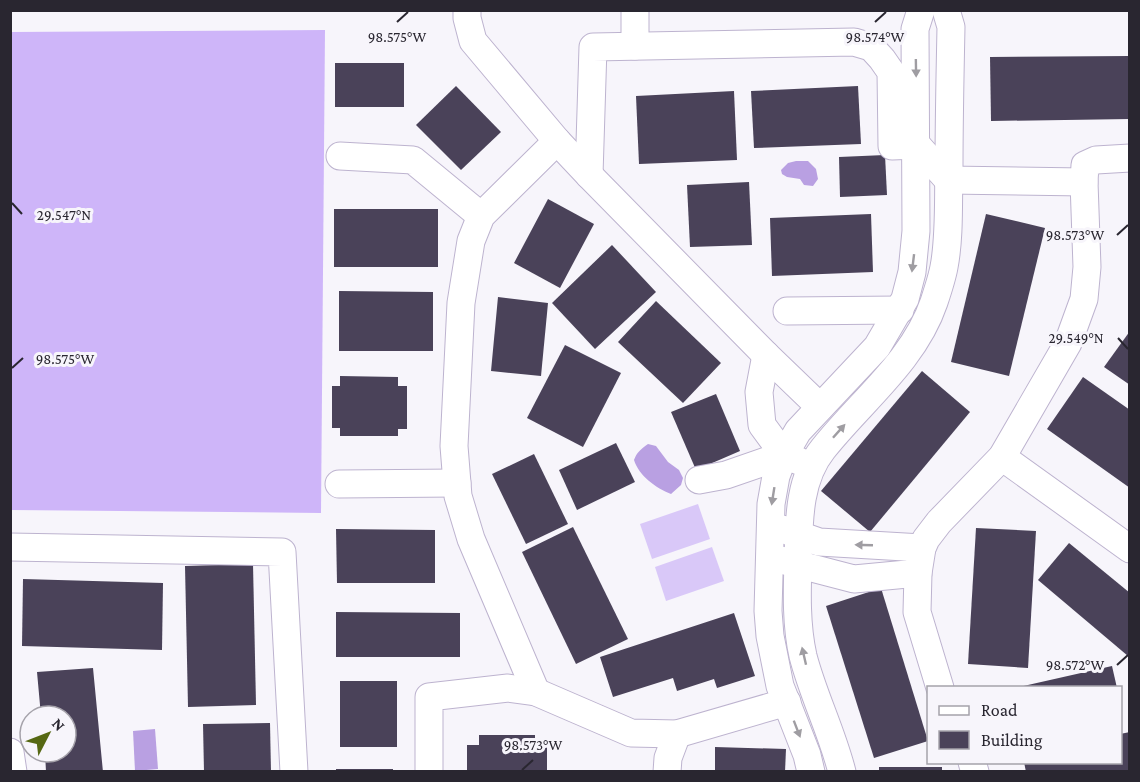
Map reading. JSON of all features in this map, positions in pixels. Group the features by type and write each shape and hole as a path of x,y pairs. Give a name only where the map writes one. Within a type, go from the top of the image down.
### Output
{"lane":[{"path":"467,10 473,41 557,141 766,355 820,407"},
{"path":"635,10 635,46"},
{"path":"921,10 915,29 917,145 915,241 912,272 905,299 877,347 798,431 784,455 776,476 771,504 768,612 770,636 780,686 809,763 839,759 803,653 796,587 799,510 812,466 822,450 897,366 921,333 944,266 948,226 951,27 946,10"},
{"path":"589,175 593,47 854,42 871,47 891,72 892,146 917,145"},
{"path":"536,692 471,539 458,496 454,446 460,303 471,241 481,216 557,141"},
{"path":"917,145 948,180 1084,182"},
{"path":"340,156 413,160 481,216"},
{"path":"940,686 917,612 920,561 926,539 939,522 1002,457 1068,343 1084,299 1087,267 1085,165 1096,160 1130,159"},
{"path":"787,311 900,310"},
{"path":"877,347 897,366"},
{"path":"766,355 759,392 762,425 784,455 812,466"},
{"path":"699,480 726,475 784,455"},
{"path":"1002,457 1130,549"},
{"path":"339,484 457,483"},
{"path":"770,525 819,542 843,544 920,561"},
{"path":"10,547 282,552 294,771"},
{"path":"770,557 854,579 920,561"},
{"path":"429,771 429,697 507,688 536,692 632,733 677,734 786,702"},
{"path":"667,771 668,758 677,734"},
{"path":"10,752 13,771"}],"shaded area":[{"path":"325,30 321,513 11,510 11,32"},
{"path":"808,161 816,169 818,179 813,186 804,185 800,179 782,174 781,170 788,163"},
{"path":"648,444 656,446 668,462 679,470 683,478 681,485 671,494 649,481 636,466 635,457"},
{"path":"698,504 710,539 652,559 640,524"},
{"path":"712,547 724,581 666,601 655,567"},
{"path":"155,729 158,769 135,771 133,731"}],"building":[{"path":"1130,56 1130,119 991,121 990,57"},
{"path":"335,63 404,63 404,107 335,107"},
{"path":"456,86 501,132 461,170 416,125"},
{"path":"858,86 861,144 754,148 751,91"},
{"path":"734,91 737,160 639,164 636,96"},
{"path":"885,155 887,195 840,197 839,157"},
{"path":"749,182 752,245 690,247 687,185"},
{"path":"548,199 594,224 560,288 514,263"},
{"path":"334,209 438,209 438,267 334,267"},
{"path":"871,214 873,272 772,276 770,218"},
{"path":"986,214 1045,228 1009,376 951,362"},
{"path":"612,245 656,292 595,349 552,303"},
{"path":"339,291 433,292 433,351 339,351"},
{"path":"498,297 548,303 541,376 491,371"},
{"path":"656,301 721,363 683,403 618,342"},
{"path":"1130,331 1130,385 1104,367"},
{"path":"565,345 621,373 583,447 527,418"},
{"path":"922,371 970,412 870,532 821,491"},
{"path":"340,376 398,377 398,386 407,386 407,429 398,429 398,436 340,436 340,428 332,428 332,386 340,386"},
{"path":"1083,377 1130,410 1130,488 1047,429"},
{"path":"716,394 740,451 696,470 671,412"},
{"path":"616,443 635,482 577,510 559,470"},
{"path":"534,454 568,524 526,544 492,474"},
{"path":"573,527 628,639 576,664 522,552"},
{"path":"976,528 1036,531 1028,668 968,664"},
{"path":"336,529 435,530 435,583 337,583"},
{"path":"1069,543 1130,593 1130,654 1128,656 1038,580"},
{"path":"253,564 256,705 188,707 185,566"},
{"path":"23,579 163,583 162,650 22,646"},
{"path":"881,588 927,741 874,758 826,606"},
{"path":"336,612 460,613 460,657 336,657"},
{"path":"734,613 755,676 717,688 714,679 677,691 673,678 613,697 600,657"},
{"path":"1112,666 1117,686 1023,686"},
{"path":"93,668 103,772 46,772 46,764 78,764 78,704 40,704 37,672"},
{"path":"340,681 397,681 397,747 340,747"},
{"path":"270,723 271,772 204,772 203,724"},
{"path":"1130,732 1130,772 1026,772 1024,764 1122,764 1122,734"},
{"path":"479,735 535,735 535,745 547,745 547,772 467,772 467,745 479,745"},
{"path":"715,747 786,749 785,772 715,772"},
{"path":"879,767 942,767 942,772 879,772"},
{"path":"336,769 393,769 393,772 336,772"}]}
